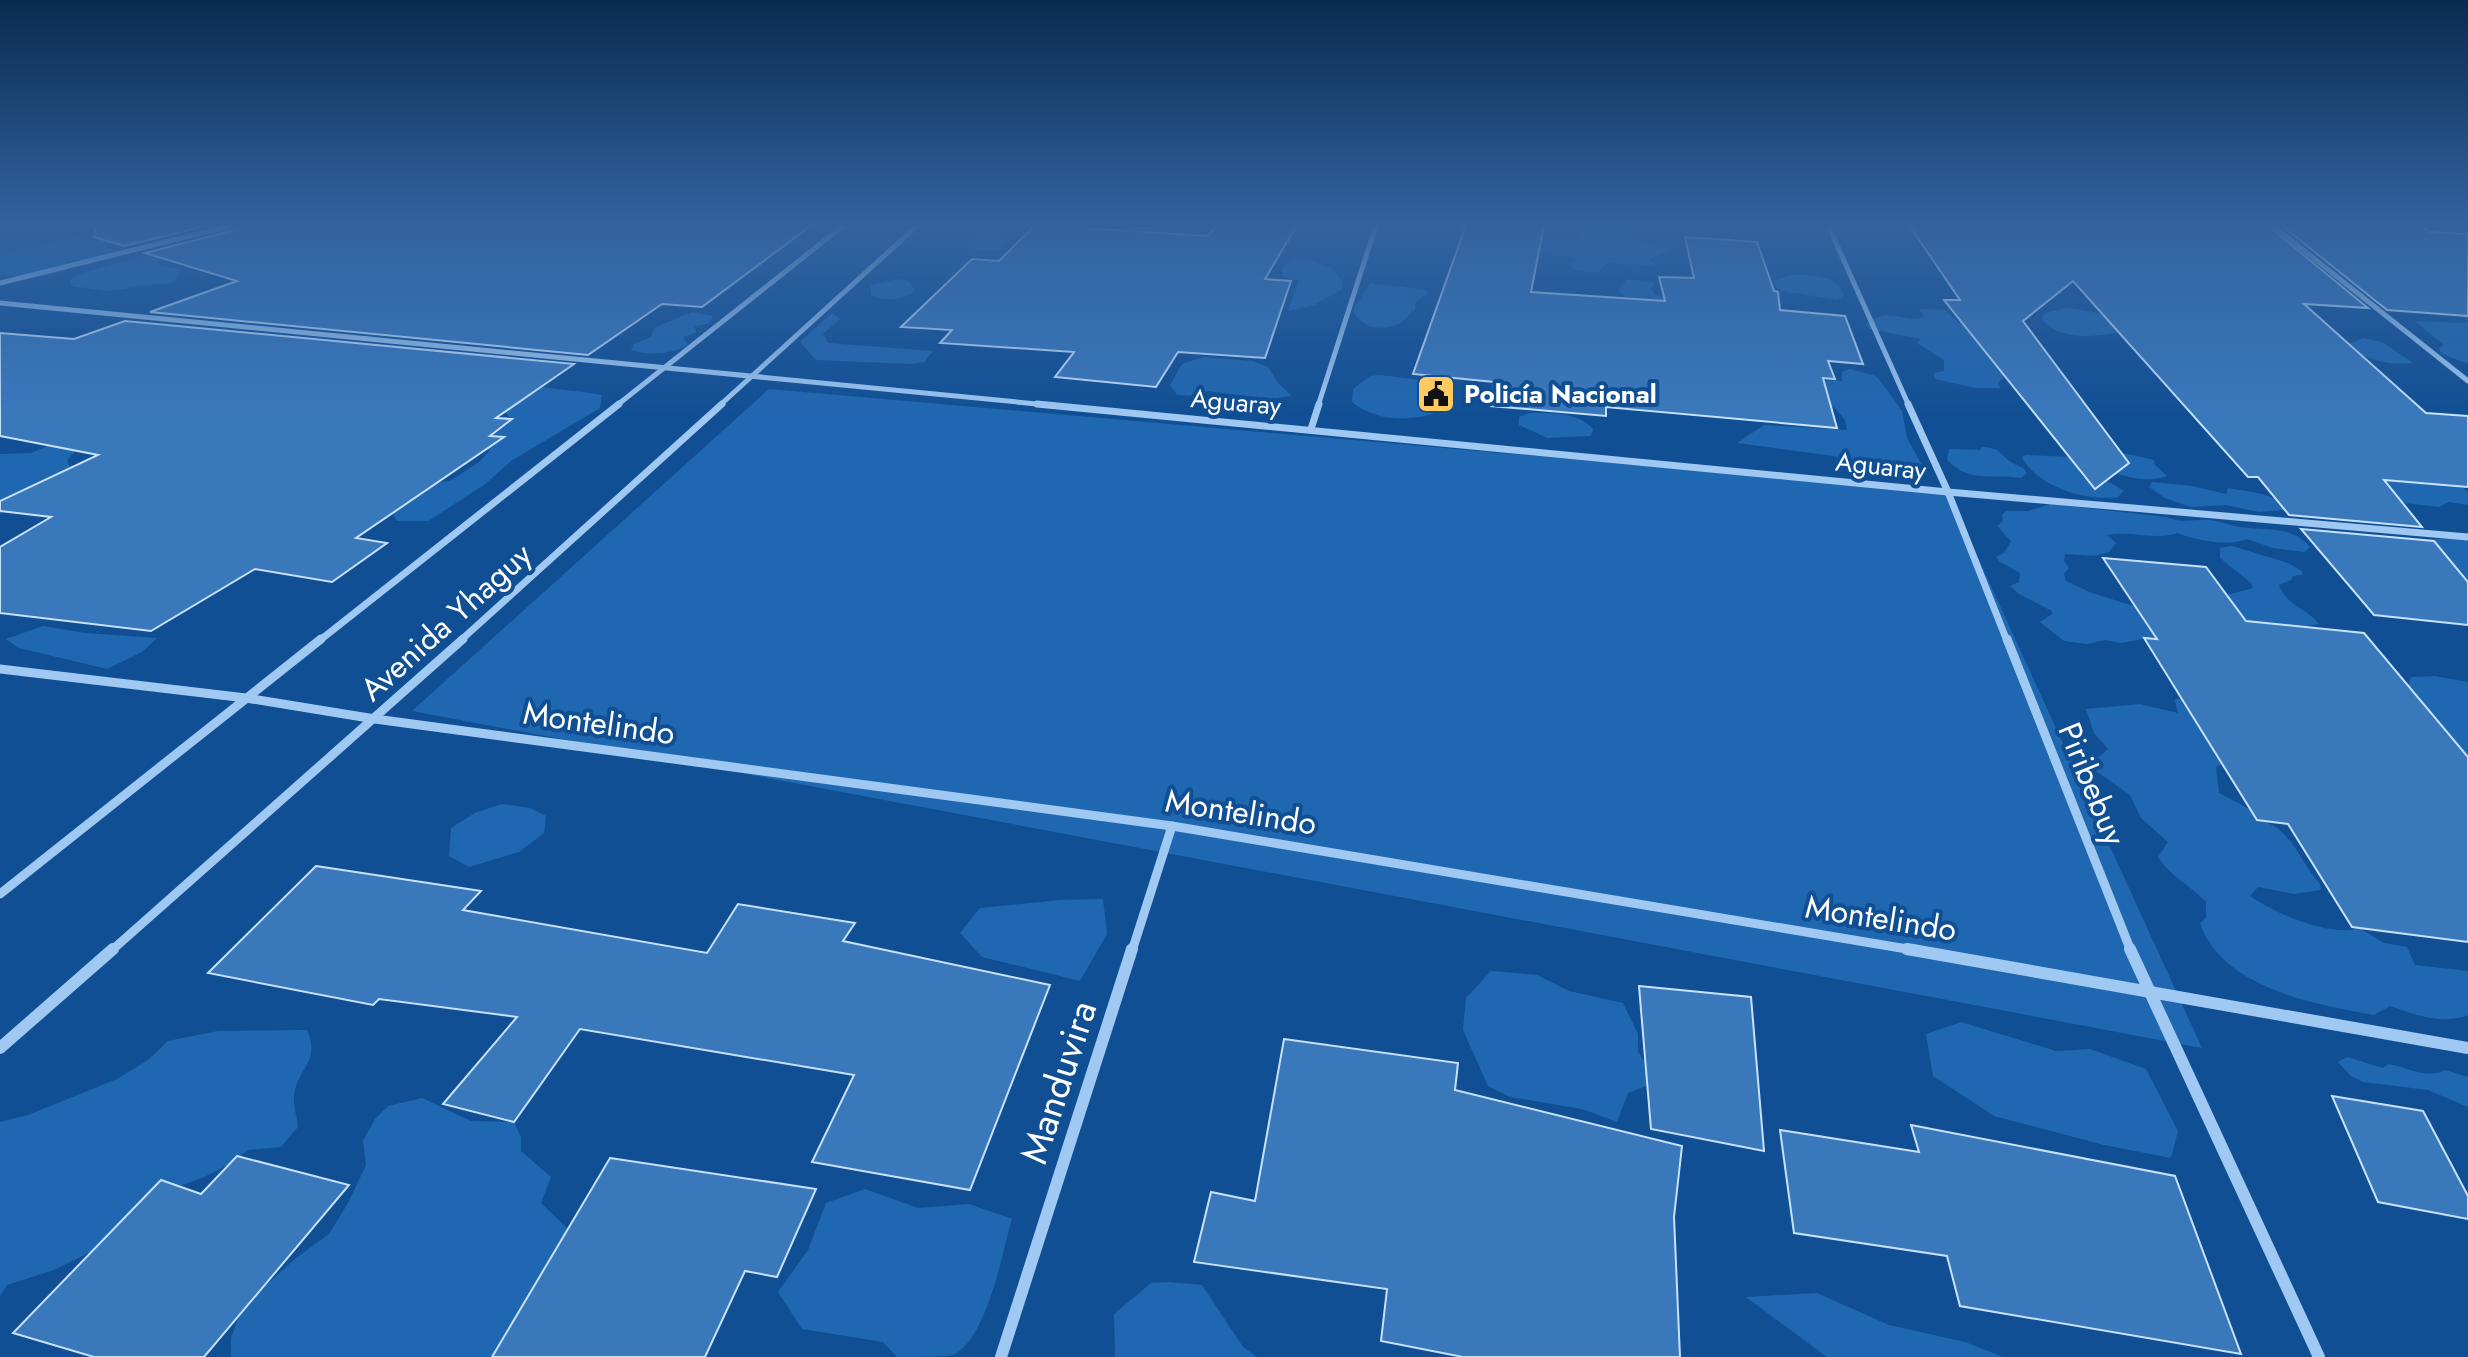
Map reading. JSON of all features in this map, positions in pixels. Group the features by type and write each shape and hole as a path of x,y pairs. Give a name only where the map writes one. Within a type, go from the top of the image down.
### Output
{"street":[{"name":"Avenida Yhaguy","path":"0,894 764,288"},
{"name":"Avenida Yhaguy","path":"0,1048 375,719 848,288"},
{"path":"1311,429 1356,288"},
{"name":"Piribebuy","path":"1856,288 1948,492 2146,989 2319,1357"},
{"path":"2352,288 2468,381"},
{"name":"Aguaray","path":"0,303 1948,492 2468,537"},
{"name":"Montelindo","path":"0,669 246,698 375,719 1172,826 2146,989 2468,1048"},
{"name":"Manduvira","path":"1001,1357 1172,826"}],"shaded area":[{"path":"88,288 127,288 107,291"},
{"path":"871,288 913,288 915,291 894,299 871,295"},
{"path":"1296,288 1341,288 1314,305 1288,311"},
{"path":"1367,288 1412,288 1428,293 1415,303 1415,310 1393,326 1380,328 1366,325 1353,310"},
{"path":"1651,288 1655,294 1700,304 1629,301 1618,290"},
{"path":"1778,288 1840,288 1844,295 1837,300"},
{"path":"2067,308 2106,316 2123,331 2080,336 2059,331 2042,319 2045,313"},
{"path":"1919,309 1945,310 1959,323 1978,326 2004,377 1998,383 2001,388 1975,388 1935,379 1934,373 1944,371 1944,360 1917,343 1921,339 1869,329 1866,324 1889,315 1916,319 1924,317"},
{"path":"692,312 713,316 709,324 695,326 696,333 683,337 688,345 660,353 631,350 634,344 651,337 654,328"},
{"path":"832,313 840,319 823,334 828,343 933,351 924,362 911,364 816,360 800,342"},
{"path":"2415,321 2465,323 2468,322 2468,364 2440,353 2439,348 2444,345"},
{"path":"2363,338 2382,342 2413,363 2378,361 2347,345"},
{"path":"1203,357 1253,361 1268,367 1278,383 1292,396 1271,399 1207,391 1200,396 1177,395 1170,385 1182,364"},
{"path":"1850,369 1876,376 1888,391 1902,411 1907,438 1924,469 1913,476 1882,471 1833,456 1737,443 1764,425 1847,430 1845,420 1834,407 1804,402 1776,379 1842,381 1842,372"},
{"path":"1370,376 1421,380 1420,384 1438,388 1440,394 1456,401 1433,414 1419,417 1376,415 1352,402 1353,389"},
{"path":"536,385 602,395 600,408 511,461 484,485 428,521 397,521 392,512 426,483 450,481 479,462 490,450 479,447 512,420 504,411"},
{"path":"769,389 1948,492 2202,1048 412,711"},
{"path":"1529,413 1580,419 1593,429 1591,436 1547,438 1519,425 1519,417"},
{"path":"74,435 80,446 67,460 70,467 64,476 0,514 0,454 31,453"},
{"path":"1982,447 1996,450 2027,473 2021,478 1973,475 1947,460 1949,449 1980,450"},
{"path":"2114,451 2154,460 2167,476 2141,479 2115,473"},
{"path":"2022,457 2071,457 2083,469 2079,471 2083,477 2104,479 2124,491 2118,497 2106,498 2064,490 2029,468"},
{"path":"2297,460 2462,487 2468,492 2468,505 2449,502 2439,507 2405,503"},
{"path":"2152,482 2192,486 2226,494 2228,488 2260,493 2274,499 2285,510 2259,512 2226,505 2191,507 2165,498 2149,487"},
{"path":"2051,504 2278,530 2295,535 2310,547 2305,552 2273,548 2247,539 2221,542 2177,533 2162,536 2107,535 2116,543 2109,552 2094,556 2065,554 2064,561 2069,568 2064,574 2066,581 2092,593 2150,611 2161,635 2122,643 2105,640 2087,644 2064,641 2040,622 2052,611 2010,586 2019,582 2020,573 1996,557 2004,553 2011,541 1997,526 2003,521 2002,515 2006,511 2028,511"},
{"path":"2468,540 2468,583 2411,541"},
{"path":"2232,546 2288,563 2302,571 2302,575 2293,576 2279,585 2287,598 2319,624 2253,634 2227,601 2227,595 2253,588 2220,558 2220,548"},
{"path":"43,626 85,633 157,638 142,652 107,669 19,648 6,639"},
{"path":"2435,676 2468,682 2468,759 2408,686 2411,677"},
{"path":"2188,695 2223,763 2216,767 2219,793 2251,810 2257,820 2269,823 2287,837 2321,890 2294,894 2258,887 2250,896 2273,910 2303,922 2334,930 2359,928 2384,943 2407,947 2415,965 2468,971 2468,1015 2438,1019 2390,1006 2374,1015 2298,998 2249,978 2228,963 2211,945 2200,923 2206,918 2206,902 2158,857 2168,842 2141,818 2130,795 2093,769 2093,762 2108,749 2094,733 2086,709 2140,704 2178,713 2175,700"},
{"path":"502,804 530,808 546,816 544,833 519,852 469,867 449,856 451,828 475,813"},
{"path":"1103,899 1107,934 1080,981 982,957 960,933 980,908"},
{"path":"1491,971 1537,975 1569,991 1623,1003 1638,1034 1638,1051 1657,1082 1628,1093 1617,1122 1582,1109 1510,1097 1488,1086 1463,1030 1466,998"},
{"path":"1961,1022 2056,1051 2090,1049 2146,1069 2178,1131 2171,1158 2104,1145 1994,1116 1933,1076 1926,1034"},
{"path":"307,1030 311,1041 310,1057 294,1095 298,1127 281,1147 248,1150 228,1165 202,1178 141,1200 92,1251 54,1270 7,1285 0,1296 0,1122 28,1115 117,1079 148,1060 168,1041 218,1031"},
{"path":"2347,1057 2383,1068 2388,1064 2431,1074 2445,1070 2468,1077 2468,1107 2428,1090 2363,1082 2351,1076 2338,1062"},
{"path":"422,1098 471,1121 514,1122 521,1137 521,1151 551,1177 541,1203 568,1229 551,1271 519,1310 508,1344 498,1357 231,1357 231,1338 242,1307 296,1258 329,1234 348,1203 366,1165 363,1141 375,1119 388,1106"},
{"path":"865,1189 918,1208 969,1204 1012,1219 984,1314 965,1346 953,1355 897,1357 883,1342 802,1329 778,1292 808,1250 826,1203"},
{"path":"1151,1283 1202,1285 1243,1347 1257,1357 1115,1357 1114,1314"},
{"path":"1817,1293 1889,1325 1965,1342 2003,1357 1827,1357 1746,1297"}],"building":[{"path":"216,288 727,288 702,307 662,304 588,355 150,312"},
{"path":"941,288 1289,288 1265,358 1178,352 1156,387 1055,377 1074,352 940,343 952,330 901,327"},
{"path":"1443,288 1532,288 1531,292 1665,301 1662,288 1773,288 1778,292 1780,310 1845,316 1863,364 1828,361 1835,379 1823,378 1837,428 1606,407 1606,416 1491,406 1494,382 1413,374"},
{"path":"1952,288 2064,288 2023,321 2129,463 2095,489 1944,300 1960,300"},
{"path":"2080,288 2344,288 2368,308 2304,304 2426,413 2468,416 2468,487 2384,480 2422,527 2289,515 2258,477 2248,477"},
{"path":"2360,288 2468,288 2468,316 2387,310"},
{"path":"125,321 574,364 496,418 512,419 490,436 504,437 356,538 387,543 332,582 255,569 151,631 0,613 0,547 51,517 0,511 0,501 98,455 0,436 0,333 74,339"},
{"path":"2301,529 2434,541 2468,582 2468,625 2374,615"},
{"path":"2103,558 2206,567 2246,621 2364,633 2468,757 2468,942 2352,927 2288,824 2257,820 2144,638 2157,639"},
{"path":"316,866 481,891 463,910 707,953 738,904 855,923 843,941 1050,985 970,1190 812,1162 854,1075 580,1029 514,1122 443,1104 517,1017 379,999 373,1005 208,973"},
{"path":"1639,986 1751,997 1764,1151 1651,1129"},
{"path":"1284,1039 1458,1063 1455,1090 1682,1146 1674,1217 1680,1357 1463,1357 1381,1341 1387,1289 1194,1262 1211,1192 1255,1201"},
{"path":"2332,1096 2423,1111 2468,1196 2468,1219 2378,1202"},
{"path":"1911,1125 2175,1176 2241,1354 1960,1306 1947,1256 1794,1233 1780,1130 1919,1152"},
{"path":"237,1156 349,1185 204,1357 94,1357 13,1333 161,1180 201,1194"},
{"path":"610,1158 816,1189 777,1277 745,1271 705,1357 492,1357"}],"place":[{"name":"Policía Nacional","path":"1436,394"}]}
